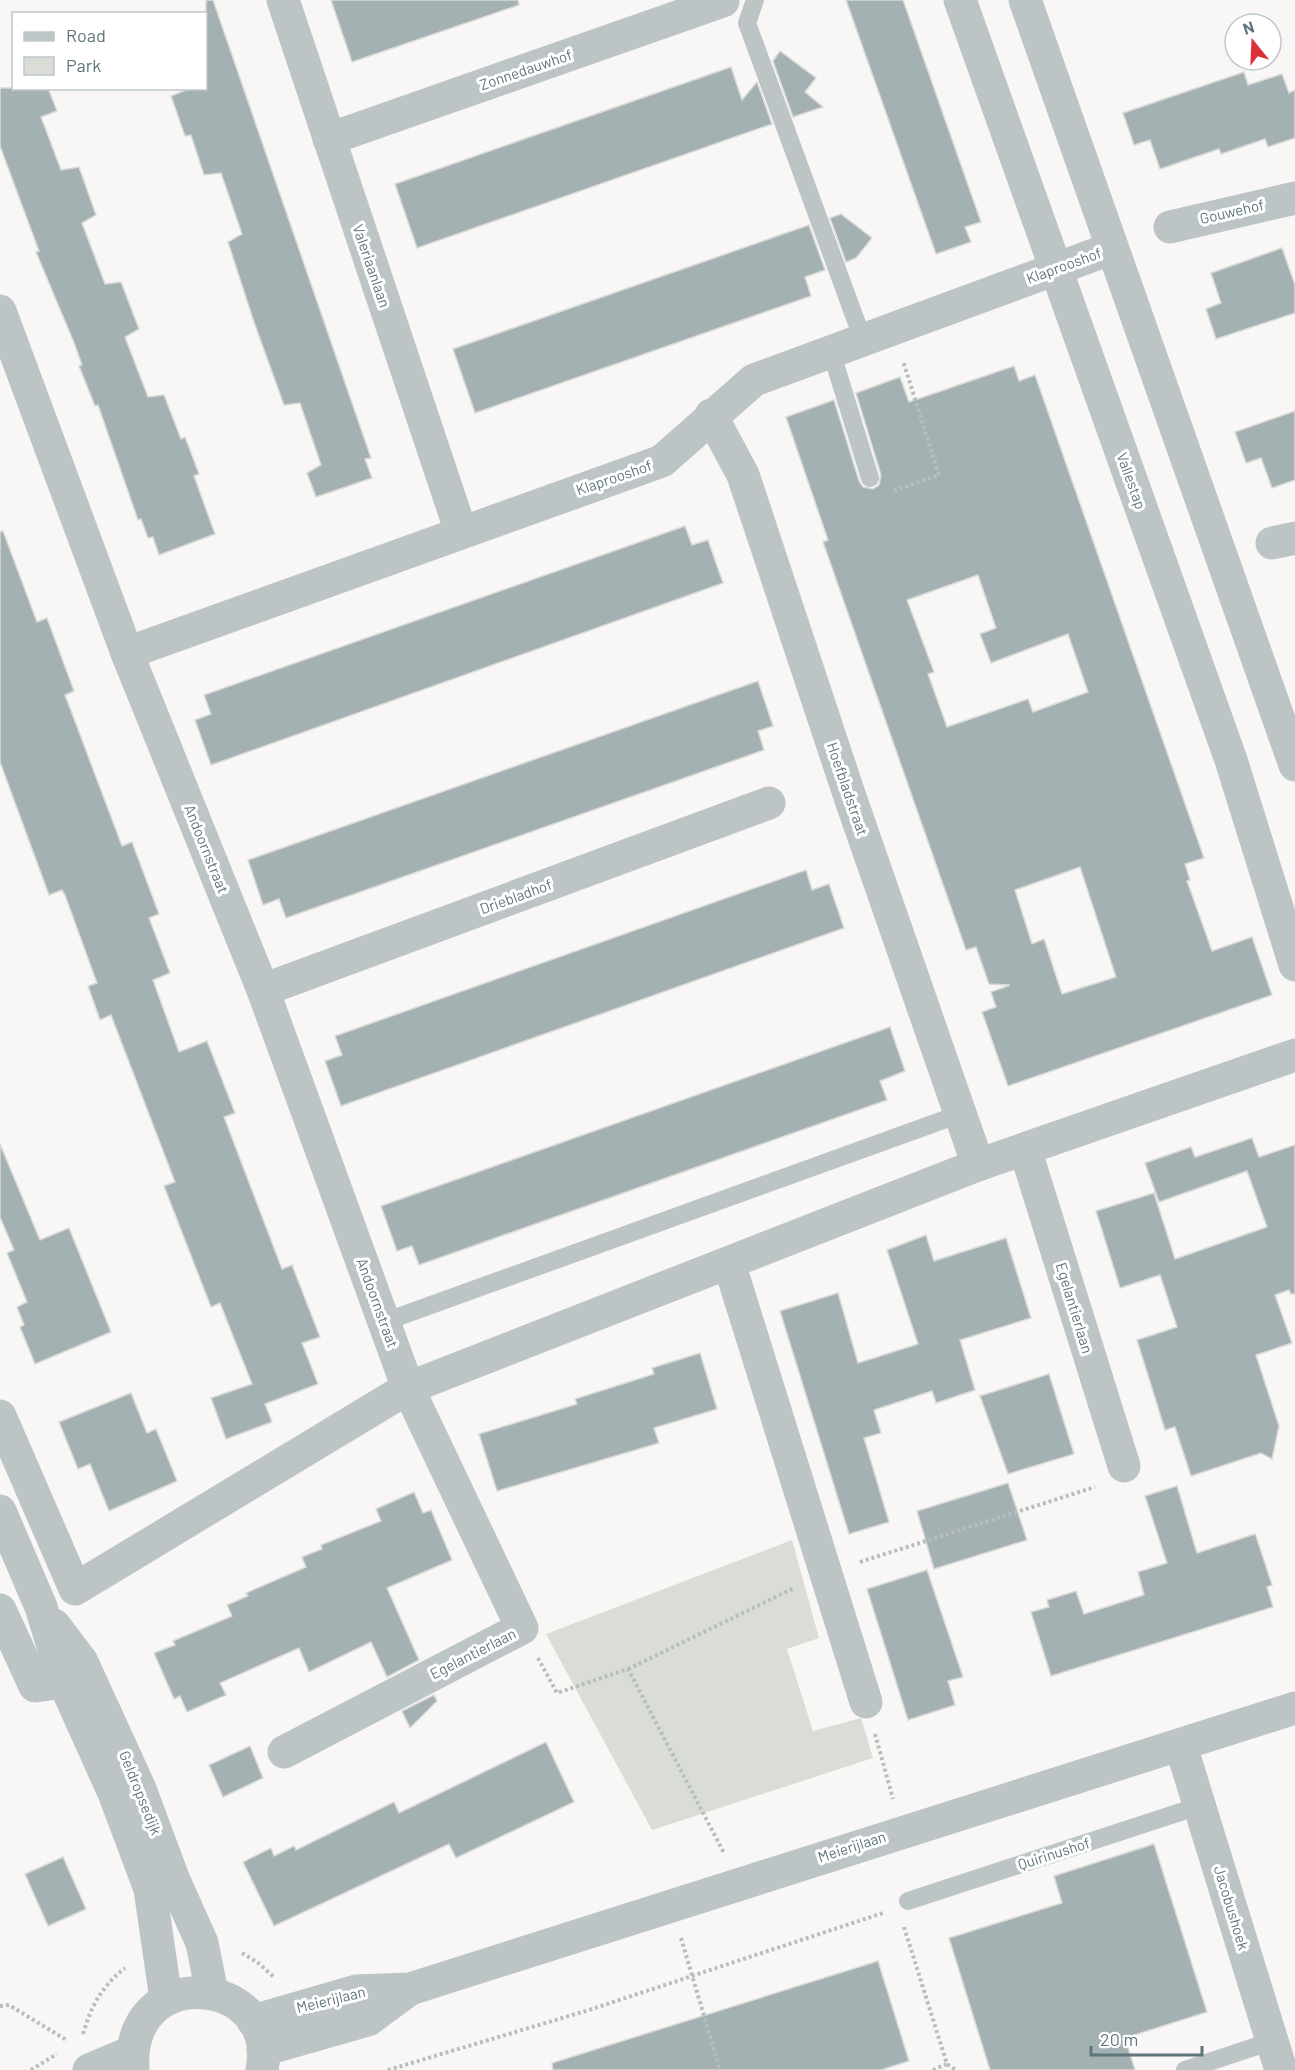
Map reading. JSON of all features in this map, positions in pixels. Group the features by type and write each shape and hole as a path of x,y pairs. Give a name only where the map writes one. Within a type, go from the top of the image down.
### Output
{"street":[{"name":"Valeriaanlaan","path":"283,0 461,532"},
{"name":"Vallestap","path":"960,0 1230,760 1295,965"},
{"path":"1024,0 1110,249 1295,765"},
{"name":"Zonnedauwhof","path":"329,139 723,1"},
{"name":"Gouwehof","path":"1170,227 1295,198"},
{"name":"Klaprooshof","path":"127,653 662,460 711,415 754,380 1110,249"},
{"name":"Andoornstraat","path":"0,310 127,653 263,990 408,1388"},
{"name":"Hoefbladstraat","path":"711,415 743,474 850,797 978,1166"},
{"name":"Driebladhof","path":"263,990 769,803"},
{"path":"0,1416 75,1589 408,1388 978,1166 1295,1055"},
{"name":"Egelantierlaan","path":"1025,1149 1124,1466"},
{"path":"729,1263 866,1702"},
{"name":"Egelantierlaan","path":"284,1752 522,1628 408,1388"},
{"name":"Geldropsedijk","path":"0,1510 41,1607 64,1682 114,1793 150,1889 166,1999"},
{"name":"Geldropsedijk","path":"41,1607 82,1662 140,1789 173,1878 202,1943 212,1993"},
{"path":"0,1610 35,1686 64,1682"},
{"name":"Meierijlaan","path":"260,2047 356,1991 410,1989 1295,1708"},
{"name":"Jacobushoek","path":"1181,1746 1276,2056"},
{"path":"81,2057 133,2061 142,2022 166,1999 196,1991 212,1993 235,2003 260,2047"}],"lane":[{"path":"755,0 747,23 877,334"},
{"path":"831,351 870,478"},
{"path":"384,1322 960,1114"},
{"name":"Quirinushof","path":"905,1909 1199,1806"},
{"path":"1185,2070 1276,2056"}],"path":[{"path":"870,478 896,492 939,476 877,334"},
{"path":"522,1628 557,1693 628,1670 824,1573 1112,1481 1124,1466"},
{"path":"628,1670 739,1883"},
{"path":"905,1909 947,2064 956,2070"},
{"path":"388,2070 589,2010 876,1917 890,1910"},
{"path":"692,1976 720,2070"},
{"path":"0,2006 9,2005 81,2057"},
{"path":"933,2070 947,2064"}],"green space":[{"path":"792,1540 819,1638 787,1649 813,1731 861,1718 873,1758 652,1830 546,1634"}],"building":[{"path":"206,0 213,0 371,458 365,459 372,478 316,497 307,473 321,465 300,403 284,405 254,322 228,242 242,234 221,173 204,175 191,135 185,136 171,96 186,90 207,90"},
{"path":"331,0 518,0 519,5 352,62"},
{"path":"846,0 903,0 981,222 965,227 971,242 936,254"},
{"path":"780,51 816,78 805,92 823,107 793,117 773,61"},
{"path":"731,67 742,100 757,82 772,124 417,248 395,184"},
{"path":"1244,72 1248,85 1282,74 1289,93 1295,90 1295,138 1268,147 1265,139 1221,154 1219,149 1160,169 1150,140 1134,145 1123,113"},
{"path":"0,88 49,90 57,111 41,117 61,170 79,167 96,215 82,223 105,284 121,282 139,329 125,337 148,397 164,395 181,439 185,437 199,474 194,476 215,534 159,555 153,537 148,538 141,519 138,520 98,405 95,406 79,366 82,365 75,345 36,252 39,251 0,146"},
{"path":"841,214 872,238 856,258 846,262 830,218"},
{"path":"809,225 825,270 805,277 811,296 475,413 453,349"},
{"path":"1282,248 1295,285 1295,313 1216,339 1206,309 1221,303 1211,273"},
{"path":"1014,366 1019,381 1035,375 1204,858 1185,864 1190,880 1187,881 1212,951 1252,937 1272,995 1008,1086 982,1012 996,1007 991,992 1010,985 989,984 976,947 966,950 823,542 828,540 786,417 834,400 859,481 863,487 873,489 879,485 881,475 856,393 900,377 909,402","holes":["978,575 996,628 980,634 991,663 1068,634 1088,692 1033,712 1028,699 947,727 928,674 934,672 907,600","1080,867 1116,977 1062,994 1044,939 1032,944 1015,890"]},
{"path":"1295,411 1295,480 1272,488 1261,458 1246,463 1235,432"},
{"path":"685,526 692,545 708,540 723,583 211,765 195,720 211,714 204,695"},
{"path":"3,531 37,622 47,618 74,691 65,695 122,846 132,842 159,914 149,918 170,973 153,980 179,1052 207,1041 235,1113 224,1117 282,1269 292,1265 320,1337 302,1343 318,1384 265,1404 272,1422 226,1439 211,1398 252,1384 220,1303 211,1307 164,1186 175,1182 111,1015 100,1020 88,986 97,983 65,895 62,890 49,895 0,762 0,532"},
{"path":"758,681 773,726 758,731 764,750 286,918 279,899 263,905 248,860"},
{"path":"806,870 812,890 829,884 844,928 341,1106 325,1061 342,1055 335,1036"},
{"path":"890,1027 905,1071 880,1081 887,1100 419,1265 412,1246 397,1251 381,1206"},
{"path":"1252,1138 1259,1157 1295,1145 1295,1294 1291,1294 1289,1290 1275,1295 1292,1343 1256,1355 1279,1426 1272,1459 1261,1453 1191,1476 1175,1427 1165,1430 1137,1340 1177,1327 1160,1275 1120,1288 1096,1211 1154,1193 1175,1259 1267,1227 1247,1171 1159,1202 1145,1163 1191,1147 1195,1157"},
{"path":"0,1144 40,1240 69,1228 111,1332 35,1364 20,1327 24,1325 17,1307 27,1302 7,1253 14,1250 0,1217"},
{"path":"926,1235 934,1261 1006,1238 1031,1318 960,1340 975,1390 936,1403 932,1391 874,1410 881,1433 864,1438 889,1522 849,1534 780,1311 838,1293 858,1363 918,1344 887,1250"},
{"path":"700,1353 717,1409 654,1428 659,1443 497,1491 479,1434 577,1404 575,1399 654,1374 652,1368"},
{"path":"1049,1374 1074,1454 1008,1474 980,1396"},
{"path":"131,1393 147,1433 156,1429 177,1481 109,1511 90,1464 78,1469 59,1422"},
{"path":"1008,1483 1027,1540 934,1569 917,1511"},
{"path":"1177,1486 1197,1553 1255,1534 1272,1585 1267,1587 1273,1607 1051,1676 1031,1612 1049,1607 1047,1600 1076,1591 1084,1614 1144,1595 1138,1572 1167,1563 1145,1496"},
{"path":"414,1492 423,1513 431,1510 452,1560 387,1588 419,1660 387,1677 371,1642 309,1672 299,1648 220,1683 226,1695 187,1712 180,1696 174,1699 154,1653 175,1645 173,1641 232,1616 227,1605 248,1596 246,1593 306,1567 302,1557 322,1549 321,1545 381,1521 376,1509"},
{"path":"927,1570 963,1677 948,1681 955,1705 908,1720 867,1589"},
{"path":"434,1695 437,1701 410,1728 402,1711"},
{"path":"546,1742 574,1802 456,1858 449,1844 274,1926 243,1862 271,1848 274,1856 294,1846 296,1850 394,1802 399,1813"},
{"path":"250,1746 263,1778 223,1797 209,1765"},
{"path":"1154,1844 1207,2012 1125,2038 1135,2070 990,2070 949,1938 1062,1903 1054,1876"},
{"path":"63,1857 86,1909 48,1926 25,1874"},
{"path":"878,1961 909,2061 881,2070 553,2070 552,2063"}]}
